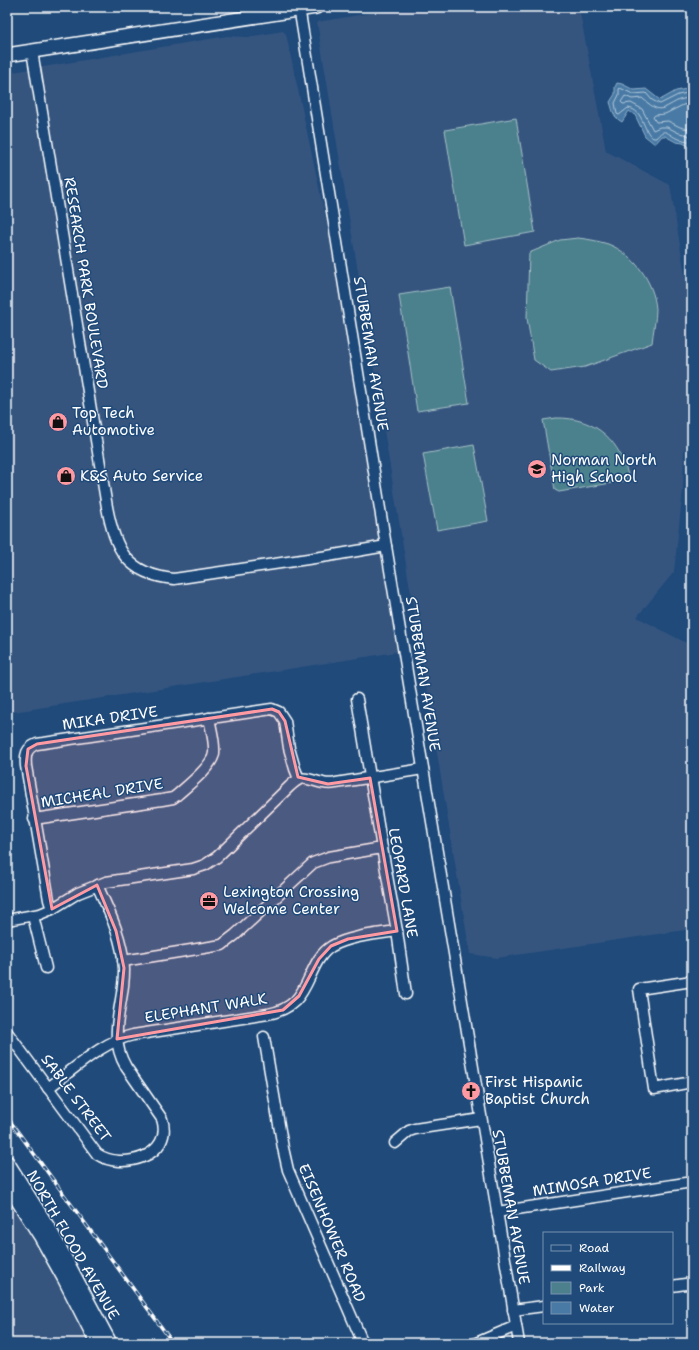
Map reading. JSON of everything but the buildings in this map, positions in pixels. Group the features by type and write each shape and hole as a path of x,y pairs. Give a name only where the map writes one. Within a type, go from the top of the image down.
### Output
{"main road":[{"path":"7,55 299,8 316,7"},
{"name":"NORTH FLOOD AVENUE","path":"7,1162 50,1232 110,1343"},
{"name":"NORTH FLOOD AVENUE","path":"7,1184 64,1278 97,1343"}],"street":[{"name":"STUBBEMAN AVENUE","path":"299,8 386,546 519,1343"},
{"name":"RESEARCH PARK BOULEVARD","path":"32,51 107,507 112,532 120,550 128,560 141,570 157,576 174,579 386,546"},
{"name":"LEOPARD LANE","path":"357,699 397,931 406,994"},
{"name":"MIKA DRIVE","path":"34,819 25,760 28,749 37,744 267,709 276,710 285,720 289,748 299,779"},
{"name":"MICHEAL DRIVE","path":"34,819 173,798 208,765 213,757 214,746 209,718"},
{"path":"7,920 33,916 52,909 78,893 97,885 116,880 193,869 206,865 217,857 299,779 307,778 328,784 423,769"},
{"path":"34,819 52,909"},
{"path":"123,961 222,944 235,935 313,863 329,857 382,848"},
{"name":"SABLE STREET","path":"7,1032 93,1149 102,1157 120,1161 137,1158 150,1154 161,1144 165,1135 164,1124 157,1110 122,1061 117,1039 117,1019 123,981 123,961 112,918 97,885"},
{"path":"33,916 46,968"},
{"name":"ELEPHANT WALK","path":"48,1088 117,1039 133,1035 268,1014 283,1010 299,996 316,964 331,946 348,939 397,931"},
{"path":"692,981 639,989 654,1089 692,1082"},
{"name":"EISENHOWER ROAD","path":"264,1037 288,1170 363,1343"},
{"path":"395,1143 409,1131 415,1129 481,1119"},
{"name":"MIMOSA DRIVE","path":"497,1212 692,1182"},
{"path":"673,1286 692,1283"},
{"path":"514,1310 543,1306"},
{"path":"476,1343 516,1326"}],"highlighted area":[{"path":"272,709 279,712 285,721 298,777 328,784 370,778 397,931 348,939 331,946 319,959 299,996 283,1010 117,1039 124,968 116,931 97,885 52,909 26,766 28,749 37,744"}],"shaded area":[{"name":"Norman North High School","path":"407,7 579,7 606,151 670,185 692,317 692,431 684,450 683,489 674,572 637,617 692,646 692,929 497,958 470,954 317,22"},
{"path":"283,31 286,34 332,248 397,652 7,713 7,73 227,36 248,37"},
{"path":"7,1192 55,1274 91,1343 7,1343"}],"green space":[{"path":"516,118 535,232 464,245 445,130"},
{"path":"578,238 608,244 626,255 641,270 651,289 656,309 652,343 585,367 551,372 534,360 527,318 529,253 560,240"},
{"path":"450,287 469,403 417,411 399,295"},
{"path":"556,418 583,422 595,427 605,434 620,454 629,480 559,492 555,490 543,420"},
{"path":"474,445 488,521 437,530 423,454"}],"water":[{"path":"617,83 634,90 646,89 660,100 676,91 692,88 692,148 665,136 662,136 655,144 645,136 635,115 629,111 622,122 619,120 614,114 610,102 615,94 615,87"}],"railway":[{"path":"7,1117 173,1343"}],"place":[{"name":"Top Tech Automotive","path":"58,422"},
{"name":"Norman North High School","path":"537,469"},
{"name":"K&S Auto Service","path":"66,476"},
{"name":"Lexington Crossing Welcome Center","path":"209,901"},
{"name":"First Hispanic Baptist Church","path":"471,1091"}]}
